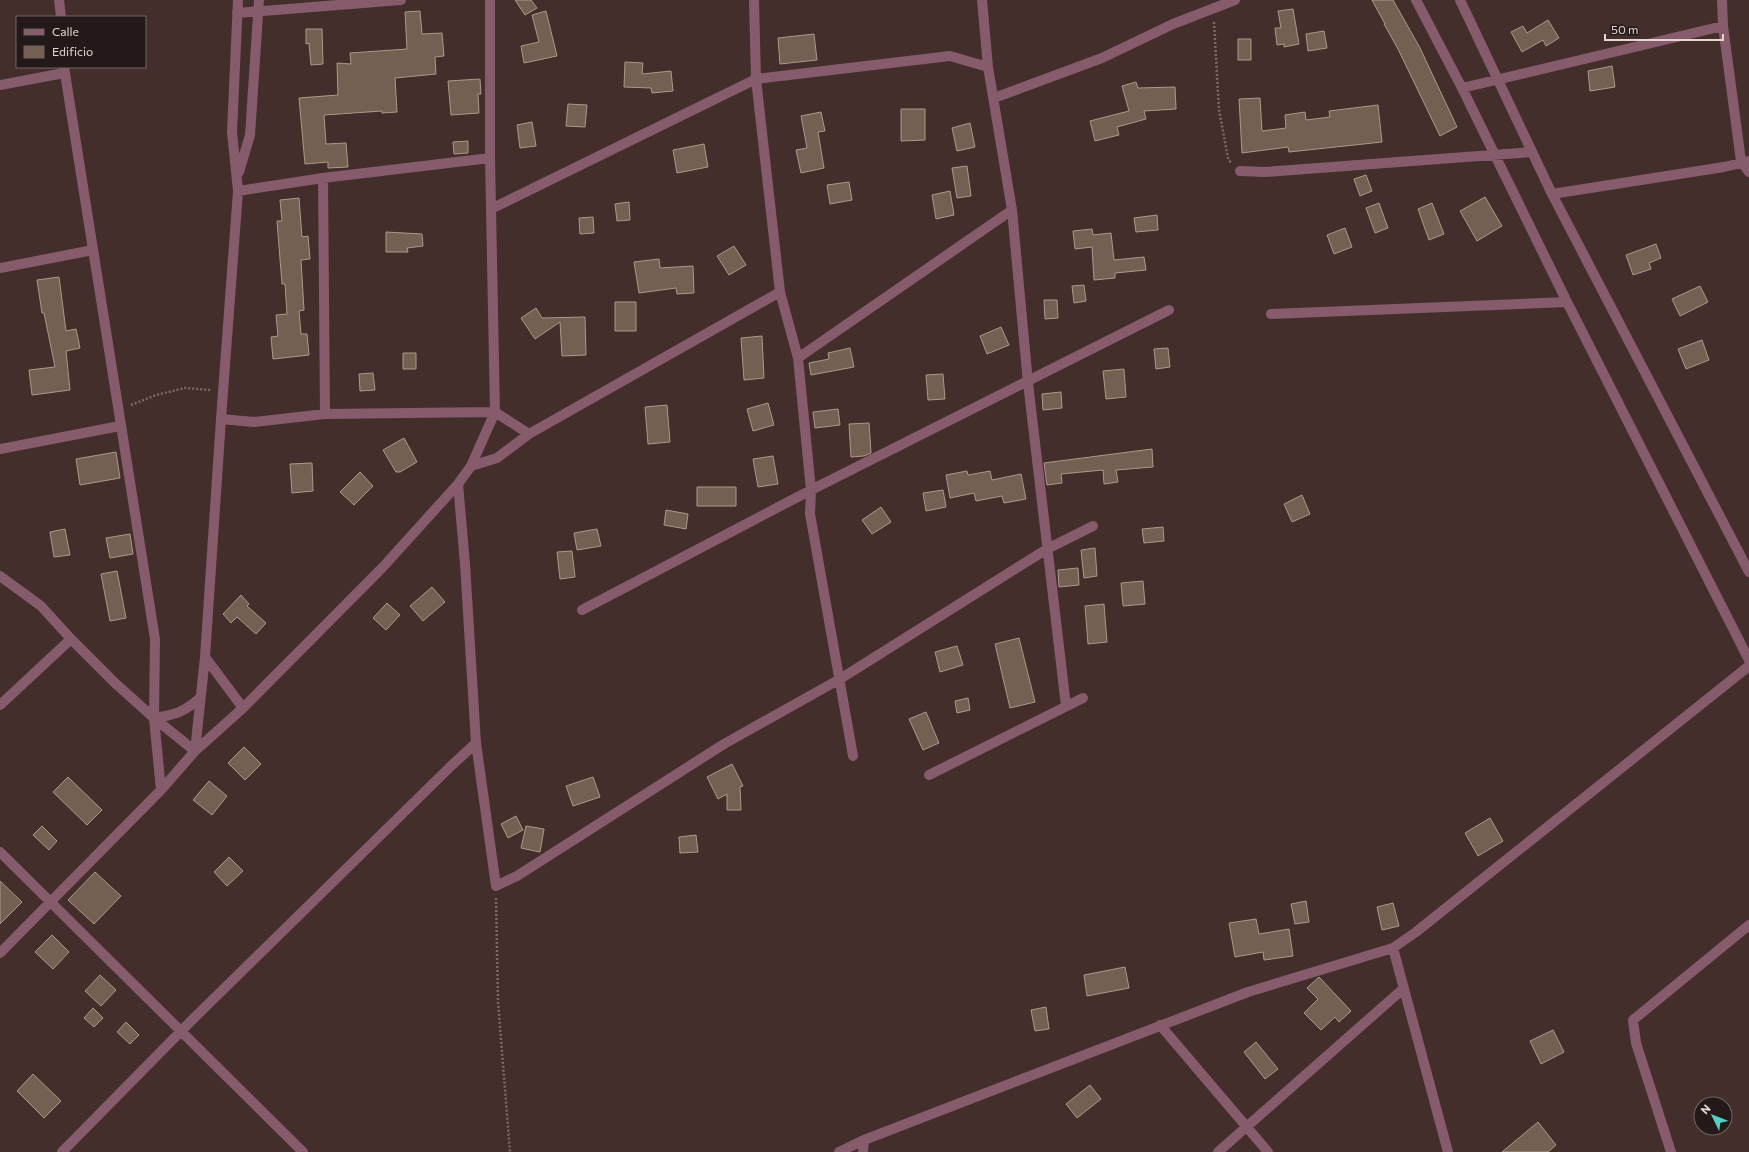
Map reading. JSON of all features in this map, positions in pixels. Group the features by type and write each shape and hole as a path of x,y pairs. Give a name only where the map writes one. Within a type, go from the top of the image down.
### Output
{"street":[{"path":"59,0 61,16"},
{"path":"195,750 205,657 238,191 238,176 232,132 238,0"},
{"path":"238,176 250,135 259,0"},
{"path":"237,13 401,0"},
{"path":"0,953 161,790 195,750 243,708 383,567 458,484 472,466 495,412 490,158 490,0"},
{"path":"754,0 756,79 780,292 798,358 811,490 810,514 853,756"},
{"path":"982,0 988,67 1012,210 1028,383 1066,706"},
{"path":"994,98 1102,58 1174,24 1235,0"},
{"path":"1416,0 1462,88 1567,302 1749,660"},
{"path":"1460,0 1552,194 1749,572"},
{"path":"1722,0 1723,26 1745,161 1749,172"},
{"path":"1462,88 1498,78 1723,26"},
{"path":"491,209 756,79 950,56 988,67"},
{"path":"0,85 64,70 155,639 154,718 161,790"},
{"path":"1240,171 1265,172 1495,156 1532,152"},
{"path":"238,191 323,178 490,158"},
{"path":"1552,194 1724,167 1745,161"},
{"path":"323,178 325,414"},
{"path":"798,358 1012,210"},
{"path":"0,268 93,250"},
{"path":"472,466 497,458 529,434 780,292"},
{"path":"1271,314 1567,302"},
{"path":"582,610 811,490 1028,383 1169,310"},
{"path":"221,419 254,422 325,414 495,412 529,434"},
{"path":"0,448 120,426"},
{"path":"458,484 465,564 476,744 496,886 517,876 724,744 840,679 1047,549 1093,526"},
{"path":"0,576 41,606 70,639 154,718 195,750"},
{"path":"0,705 70,639"},
{"path":"205,657 243,708"},
{"path":"839,1152 864,1140 1248,992 1392,948 1428,923 1749,666"},
{"path":"154,718 173,716 187,710 200,698"},
{"path":"929,775 1083,698"},
{"path":"62,1152 181,1031 450,767 476,744"},
{"path":"0,852 303,1152"},
{"path":"1671,1152 1636,1043 1633,1020 1749,925"},
{"path":"1392,948 1448,1152"},
{"path":"1218,1152 1403,989"},
{"path":"1160,1025 1268,1152"},
{"path":"863,1152 864,1140"}],"path":[{"path":"1213,9 1219,110 1228,158 1233,166 1240,171"},
{"path":"118,411 156,395 185,388 223,391"},
{"path":"496,886 498,1002 510,1152"}],"building":[{"path":"515,0 531,0 537,8 525,15"},
{"path":"1372,0 1393,0 1420,48 1457,127 1440,136 1398,49"},
{"path":"1293,9 1299,44 1284,47 1284,44 1277,45 1275,28 1281,28 1278,11"},
{"path":"420,11 422,34 442,33 444,56 435,57 436,74 395,78 397,112 382,113 382,111 324,115 326,144 346,143 348,167 328,168 328,162 305,164 299,98 338,95 337,63 351,64 350,53 407,49 405,12"},
{"path":"546,11 557,56 524,63 521,46 539,42 532,15"},
{"path":"1548,20 1559,38 1546,46 1543,40 1522,52 1511,32 1523,26 1527,33"},
{"path":"306,29 322,29 323,64 311,65 309,43 306,44"},
{"path":"1324,31 1327,48 1308,51 1306,34"},
{"path":"814,34 817,60 780,64 778,38"},
{"path":"1238,39 1251,39 1251,60 1238,60"},
{"path":"625,62 643,63 642,74 671,71 673,91 652,93 651,88 624,87"},
{"path":"1612,66 1615,87 1590,91 1588,71"},
{"path":"480,79 481,94 478,94 479,113 451,115 448,81"},
{"path":"1136,82 1138,88 1175,87 1176,109 1144,111 1146,119 1117,127 1119,135 1095,141 1090,121 1129,111 1122,86"},
{"path":"1260,98 1262,131 1286,128 1285,115 1305,112 1306,120 1330,117 1329,111 1378,105 1382,142 1289,152 1288,147 1242,153 1239,99"},
{"path":"568,104 587,105 585,127 566,126"},
{"path":"901,109 925,109 925,140 901,141"},
{"path":"821,112 825,131 818,132 824,168 801,173 796,150 807,148 801,116"},
{"path":"532,122 536,146 520,148 517,125"},
{"path":"970,123 975,147 957,151 952,128"},
{"path":"468,141 468,153 454,154 453,142"},
{"path":"704,144 708,167 677,173 673,150"},
{"path":"967,166 971,196 957,198 952,168"},
{"path":"1366,175 1372,191 1360,196 1354,179"},
{"path":"849,182 852,200 830,204 827,185"},
{"path":"950,191 954,215 936,219 932,195"},
{"path":"1485,197 1502,226 1477,241 1460,211"},
{"path":"299,198 302,237 308,236 310,259 301,260 304,310 299,311 301,334 307,334 309,355 273,359 271,337 278,336 276,315 287,314 285,284 282,284 277,221 282,221 280,200"},
{"path":"629,202 630,220 617,221 615,204"},
{"path":"1379,203 1388,228 1375,233 1366,208"},
{"path":"1432,203 1444,234 1429,240 1418,209"},
{"path":"1157,215 1158,230 1136,232 1134,218"},
{"path":"593,217 594,233 580,234 579,218"},
{"path":"1345,228 1352,247 1334,254 1327,235"},
{"path":"1092,229 1093,235 1111,233 1114,260 1144,257 1146,270 1115,273 1115,278 1094,280 1092,247 1075,249 1073,231"},
{"path":"386,232 422,234 423,246 407,248 408,252 386,252"},
{"path":"1656,244 1661,258 1649,263 1651,269 1633,275 1626,255"},
{"path":"734,246 746,265 729,275 717,256"},
{"path":"659,259 660,268 693,266 694,293 677,294 676,288 639,293 634,262"},
{"path":"59,277 66,331 76,329 80,348 66,351 70,390 32,395 29,370 55,367 44,313 42,313 37,280"},
{"path":"1084,285 1086,301 1074,303 1072,286"},
{"path":"1700,286 1708,302 1680,316 1672,299"},
{"path":"1044,300 1057,300 1058,318 1045,319"},
{"path":"615,302 636,302 636,331 615,331"},
{"path":"536,308 542,318 585,317 586,355 562,356 560,322 535,339 521,318"},
{"path":"1001,327 1009,345 987,354 980,336"},
{"path":"762,336 764,378 744,380 741,338"},
{"path":"1702,340 1709,360 1686,369 1678,349"},
{"path":"850,348 854,367 811,375 809,363 829,359 828,353"},
{"path":"1168,348 1170,367 1156,369 1154,349"},
{"path":"403,353 416,353 416,369 403,369"},
{"path":"1124,369 1126,397 1106,399 1103,371"},
{"path":"373,373 375,390 360,391 359,374"},
{"path":"943,374 945,399 928,400 926,375"},
{"path":"1061,392 1062,408 1043,410 1042,394"},
{"path":"768,403 774,425 753,431 747,409"},
{"path":"667,405 670,442 648,444 645,407"},
{"path":"838,409 840,425 815,428 813,412"},
{"path":"869,423 871,453 864,456 851,457 849,424"},
{"path":"404,438 417,462 400,472 396,472 383,450"},
{"path":"1152,449 1153,467 1116,470 1118,482 1104,484 1103,470 1061,474 1062,483 1047,485 1044,463"},
{"path":"116,452 120,478 80,485 76,459"},
{"path":"773,456 778,484 758,487 753,459"},
{"path":"312,463 313,491 292,493 290,464"},
{"path":"967,471 968,475 990,471 992,480 1021,474 1026,499 1004,503 1002,496 976,501 974,493 950,498 946,475"},
{"path":"360,472 373,486 354,505 340,492"},
{"path":"697,487 736,487 736,506 697,506"},
{"path":"943,490 946,507 926,511 923,493"},
{"path":"1302,495 1310,514 1292,522 1284,504"},
{"path":"881,507 891,522 872,534 862,520"},
{"path":"666,510 688,514 686,529 664,525"},
{"path":"1163,527 1164,541 1144,543 1142,529"},
{"path":"65,529 70,555 54,557 50,532"},
{"path":"597,529 601,546 577,550 574,533"},
{"path":"130,534 133,554 110,558 106,538"},
{"path":"1095,548 1097,576 1084,578 1081,550"},
{"path":"572,551 575,577 560,579 557,552"},
{"path":"1078,568 1079,585 1059,587 1058,570"},
{"path":"117,571 126,618 110,621 101,574"},
{"path":"1143,581 1145,604 1123,606 1121,583"},
{"path":"432,587 445,602 423,621 410,606"},
{"path":"241,595 249,604 247,606 266,623 256,634 237,617 231,623 223,614"},
{"path":"387,603 400,615 386,630 373,618"},
{"path":"1104,604 1107,642 1088,644 1085,606"},
{"path":"1019,638 1035,702 1010,708 995,644"},
{"path":"957,646 963,665 940,672 935,652"},
{"path":"968,698 970,710 957,713 955,701"},
{"path":"926,712 939,743 923,750 909,719"},
{"path":"244,747 261,764 245,780 228,763"},
{"path":"732,764 743,786 740,787 741,810 727,810 727,794 718,799 707,777"},
{"path":"68,777 102,810 87,825 53,792"},
{"path":"593,777 600,797 573,806 566,786"},
{"path":"209,781 227,796 212,815 193,800"},
{"path":"516,816 523,830 508,838 501,824"},
{"path":"1490,818 1503,841 1478,856 1465,833"},
{"path":"42,826 57,841 49,850 33,835"},
{"path":"526,826 544,829 540,852 521,848"},
{"path":"696,835 698,852 680,853 679,837"},
{"path":"229,857 243,871 227,886 214,872"},
{"path":"95,872 121,896 94,924 68,900"},
{"path":"0,881 22,902 0,924"},
{"path":"1306,901 1309,922 1295,924 1291,904"},
{"path":"1393,903 1399,926 1382,930 1377,907"},
{"path":"1256,919 1259,934 1289,929 1293,956 1264,960 1263,952 1235,957 1229,923"},
{"path":"52,935 69,952 53,969 35,952"},
{"path":"1125,967 1129,988 1087,996 1084,975"},
{"path":"100,975 116,990 101,1006 85,991"},
{"path":"1319,977 1351,1011 1339,1022 1335,1017 1321,1030 1304,1013 1318,999 1307,988"},
{"path":"1046,1007 1049,1029 1035,1031 1031,1010"},
{"path":"93,1008 103,1018 94,1027 84,1018"},
{"path":"126,1022 139,1035 130,1044 117,1032"},
{"path":"1553,1030 1564,1052 1541,1064 1530,1041"},
{"path":"1256,1042 1278,1069 1265,1079 1244,1052"},
{"path":"33,1074 61,1101 44,1118 17,1091"},
{"path":"1090,1085 1101,1099 1077,1118 1066,1104"},
{"path":"1538,1122 1556,1145 1548,1152 1502,1152"}]}
